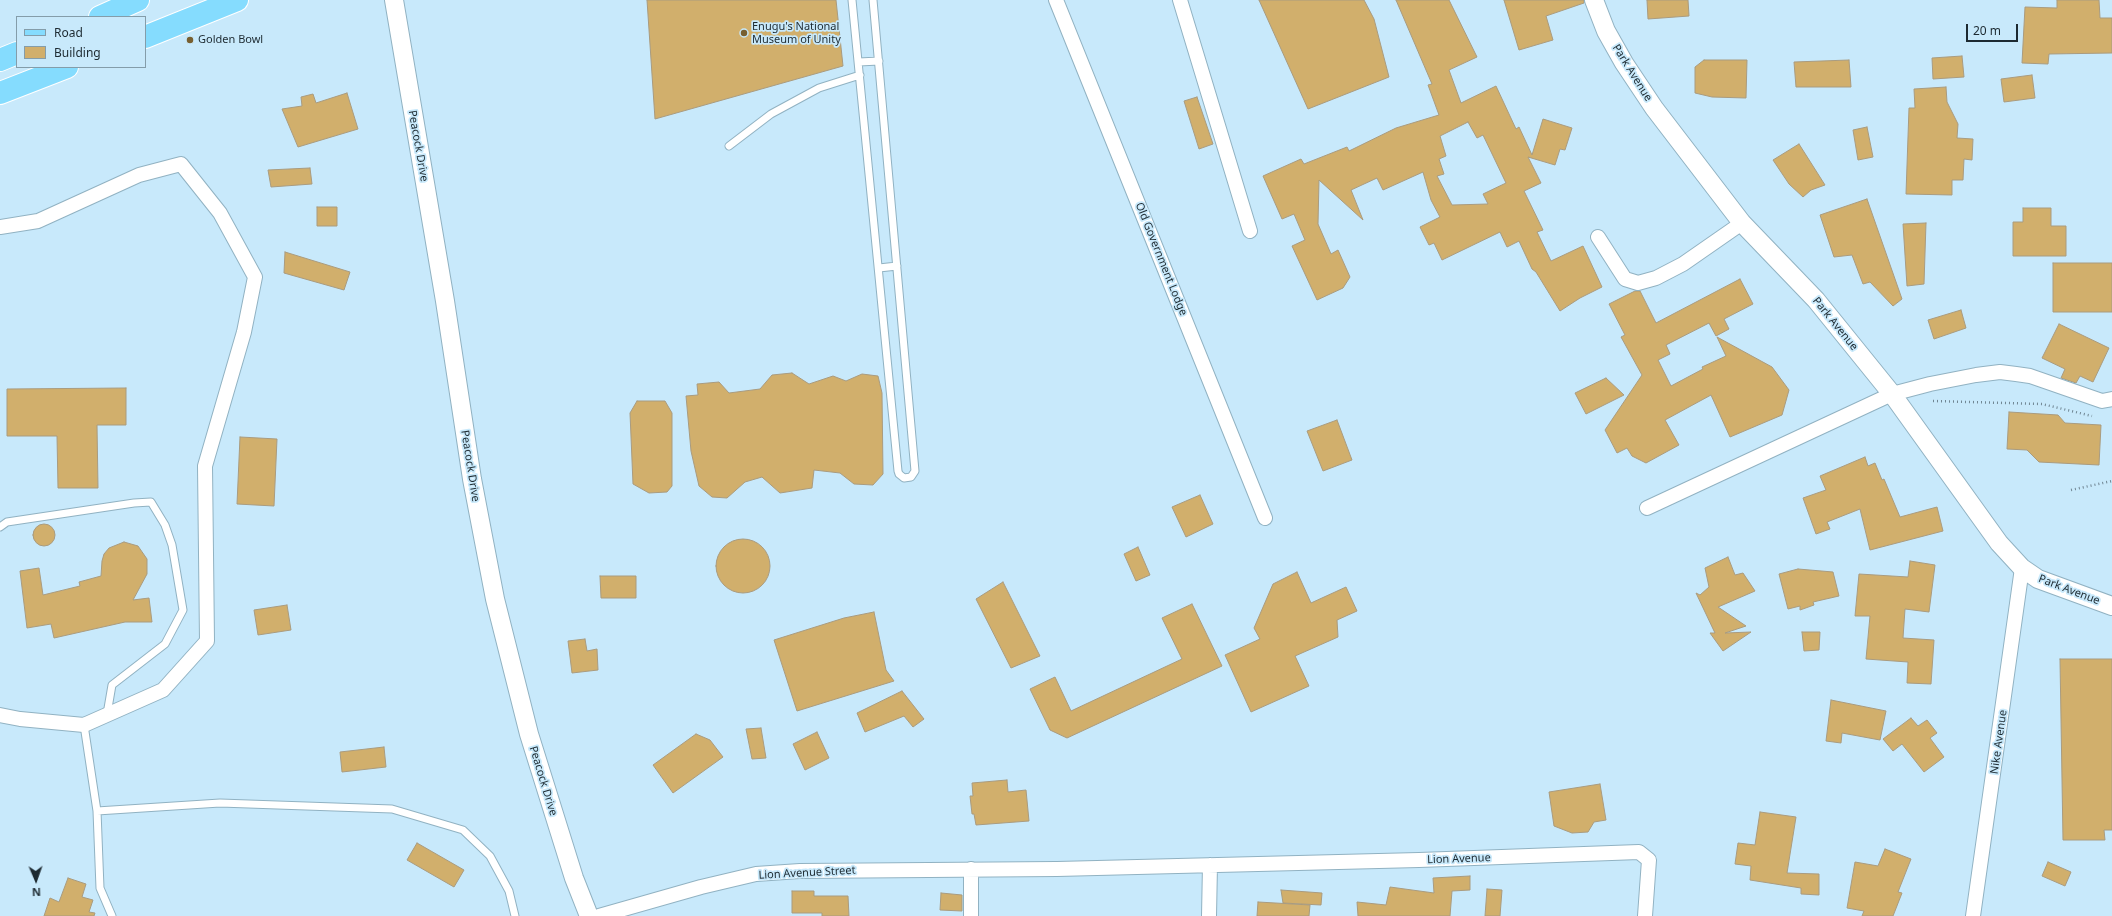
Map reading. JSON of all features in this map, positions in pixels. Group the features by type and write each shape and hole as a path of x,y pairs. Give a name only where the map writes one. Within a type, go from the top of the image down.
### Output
{"main road":[{"path":"102,16 138,0"},
{"path":"146,37 238,0"},
{"path":"0,60 16,53"},
{"path":"0,93 64,68"}],"street":[{"name":"Old Government Lodge","path":"1056,0 1265,518"},
{"path":"1180,0 1250,231"},
{"name":"Park Avenue","path":"1594,0 1606,31 1624,63 1654,108 1742,223 1816,300 1892,394 1999,543 2022,568 2038,579 2112,606"},
{"name":"Peacock Drive","path":"395,2 445,301 472,479 495,599 529,734 574,878 590,916"},
{"path":"0,227 38,221 139,175 181,164 220,213 255,276 244,332 205,466 207,641 163,690 124,709 107,714 84,725 20,719 0,715"},
{"path":"1598,237 1625,279 1638,283 1656,278 1683,264 1742,223"},
{"path":"1647,508 1892,394 1938,382 2000,372 2030,376 2102,401 2112,399"},
{"name":"Nike Avenue","path":"1973,916 2022,568"},
{"name":"Lion Avenue","path":"1210,865 1419,860 1639,852 1649,860 1645,916"},
{"path":"1210,865 1210,916"},
{"name":"Lion Avenue Street","path":"599,916 701,887 756,874 800,871 1057,869 1210,865"},
{"path":"971,869 971,916"}],"lane":[{"path":"852,0 898,471 901,476 909,477 913,475 915,470 873,0"},
{"path":"859,62 879,61"},
{"path":"729,146 772,114 819,88 860,75"},
{"path":"879,268 897,266"},
{"path":"0,527 7,522 134,503 150,502 165,524 172,545 183,610 165,644 112,685 107,714"},
{"path":"84,725 97,810 100,888 112,916"},
{"path":"97,810 220,802 392,809 464,830 490,856 510,891 515,916"}],"path":[{"path":"1929,401 2042,404 2094,416"},
{"path":"2070,490 2112,480"}],"building":[{"name":"Enugu's National Museum of Unity","path":"647,0 836,0 843,66 655,119"},
{"path":"1259,0 1364,0 1374,19 1389,77 1308,109"},
{"path":"1396,0 1449,0 1477,57 1449,70 1461,103 1496,86 1516,129 1519,127 1532,155 1543,119 1572,128 1565,150 1560,149 1555,165 1528,157 1541,183 1524,191 1543,230 1537,232 1551,261 1583,246 1602,287 1580,298 1560,311 1536,272 1532,269 1519,241 1507,247 1500,232 1442,260 1434,243 1429,245 1420,227 1440,217 1431,200 1423,172 1383,190 1377,178 1351,190 1363,220 1319,180 1318,224 1331,254 1338,250 1350,277 1343,288 1317,300 1292,246 1305,240 1294,214 1282,219 1263,176 1301,159 1304,164 1347,147 1349,151 1396,128 1439,115 1428,85 1432,84","holes":["1468,122 1477,138 1483,135 1506,183 1483,194 1488,204 1452,205 1437,176 1444,174 1439,159 1446,156 1440,136"]},
{"path":"1504,0 1584,0 1584,3 1546,16 1553,40 1519,50"},
{"path":"1647,0 1688,0 1689,16 1648,19"},
{"path":"2057,0 2099,0 2100,18 2112,18 2112,53 2049,54 2048,64 2022,63 2025,7 2057,8"},
{"path":"1962,56 1964,77 1933,79 1932,58"},
{"path":"1704,60 1747,60 1746,98 1712,97 1695,93 1695,67"},
{"path":"1849,60 1851,87 1796,87 1794,62"},
{"path":"2032,75 2035,98 2004,102 2001,79"},
{"path":"1946,87 1947,102 1958,124 1957,138 1973,139 1972,160 1964,159 1963,180 1952,180 1952,195 1906,194 1909,108 1915,108 1914,89"},
{"path":"347,93 358,129 298,147 282,109 302,106 301,97 313,94 316,103"},
{"path":"1197,97 1213,144 1199,149 1184,101"},
{"path":"1867,127 1873,157 1858,160 1853,130"},
{"path":"1799,144 1825,185 1811,190 1803,197 1789,184 1773,160"},
{"path":"310,168 312,184 271,187 268,170"},
{"path":"1867,199 1902,299 1893,306 1870,282 1863,284 1852,255 1834,257 1820,215"},
{"path":"317,207 337,207 337,226 317,226"},
{"path":"2023,208 2051,208 2051,226 2066,226 2066,256 2013,256 2013,222 2023,222"},
{"path":"1926,223 1924,284 1907,286 1903,224"},
{"path":"285,252 350,272 344,290 284,273"},
{"path":"2053,263 2112,263 2112,312 2053,312"},
{"path":"1740,279 1753,304 1724,319 1729,329 1716,336 1709,323 1666,345 1670,354 1658,360 1671,386 1703,369 1702,367 1726,356 1717,337 1772,367 1789,390 1782,415 1730,437 1711,395 1665,420 1679,445 1646,463 1632,456 1627,448 1617,453 1605,430 1642,375 1621,337 1625,335 1609,304 1635,291 1640,291 1656,323"},
{"path":"1961,310 1966,328 1934,339 1928,320"},
{"path":"2059,324 2109,348 2093,382 2080,376 2076,383 2061,378 2065,369 2042,358"},
{"path":"792,373 809,384 833,376 846,381 862,374 878,376 882,393 883,474 873,485 854,484 840,473 814,470 812,488 780,493 762,477 745,482 727,498 712,497 699,486 691,451 686,396 698,395 697,384 719,382 729,393 760,389 772,375"},
{"path":"1606,378 1624,395 1586,414 1575,393"},
{"path":"126,388 126,425 97,425 98,488 58,488 57,436 7,436 7,389"},
{"path":"637,401 665,401 672,413 672,486 667,492 649,493 633,484 630,413"},
{"path":"2009,412 2058,415 2065,423 2101,425 2099,465 2039,462 2027,450 2007,449"},
{"path":"1337,420 1352,460 1323,471 1307,431"},
{"path":"240,437 277,439 274,506 237,504"},
{"path":"1865,457 1868,466 1875,463 1882,480 1884,479 1900,517 1937,507 1943,531 1870,550 1860,509 1827,522 1830,529 1816,534 1803,498 1826,490 1820,476"},
{"path":"1200,495 1213,524 1186,537 1172,507"},
{"path":"40,524 48,524 55,531 55,539 48,546 40,546 33,539 33,531"},
{"path":"738,539 748,539 758,543 766,551 770,561 770,571 766,581 758,589 748,593 738,593 728,589 720,581 716,571 716,561 720,551 728,543"},
{"path":"124,542 138,546 147,559 147,574 133,600 149,598 152,622 125,622 54,638 51,624 27,628 20,571 39,568 43,595 80,586 79,582 101,576 104,554 109,548"},
{"path":"1138,547 1150,575 1136,581 1124,554"},
{"path":"1728,557 1735,575 1743,573 1755,591 1718,607 1746,626 1725,633 1751,632 1723,651 1710,633 1715,633 1696,593 1700,595 1709,587 1705,568"},
{"path":"1910,561 1935,565 1929,612 1905,609 1903,638 1934,640 1931,684 1907,683 1908,662 1866,659 1870,616 1855,616 1859,574 1908,577"},
{"path":"1798,569 1833,572 1839,596 1813,602 1814,605 1800,610 1800,606 1788,609 1779,574"},
{"path":"1297,572 1311,603 1346,587 1357,611 1337,620 1338,637 1295,656 1309,686 1251,712 1225,655 1260,639 1254,628 1273,584"},
{"path":"600,576 636,576 636,598 601,598"},
{"path":"1003,582 1040,656 1011,668 976,599"},
{"path":"1192,604 1222,666 1067,738 1050,730 1030,689 1055,677 1071,711 1182,659 1162,618"},
{"path":"287,605 291,630 258,635 254,610"},
{"path":"874,612 886,670 894,681 797,711 774,640 844,618"},
{"path":"1802,632 1820,632 1819,650 1804,651"},
{"path":"585,639 587,651 597,649 598,670 572,673 568,641"},
{"path":"2060,659 2112,659 2112,830 2104,830 2105,840 2063,840"},
{"path":"902,691 924,719 913,727 904,716 865,732 857,713"},
{"path":"1831,700 1886,711 1880,740 1842,733 1841,743 1826,741"},
{"path":"1911,718 1918,726 1927,720 1937,733 1930,738 1944,757 1924,772 1902,744 1893,751 1883,739"},
{"path":"761,728 766,758 752,759 746,729"},
{"path":"817,732 829,758 805,770 793,744"},
{"path":"696,734 710,740 723,757 673,793 653,765"},
{"path":"384,747 386,767 342,772 340,752"},
{"path":"1007,780 1008,792 1026,790 1029,821 976,825 974,814 972,814 970,796 973,796 972,783"},
{"path":"1600,784 1606,820 1594,822 1588,832 1572,833 1554,826 1549,792"},
{"path":"1760,812 1796,817 1787,873 1819,874 1819,895 1801,894 1801,888 1750,880 1751,866 1735,864 1738,843 1755,845"},
{"path":"417,843 464,870 454,887 407,860"},
{"path":"1885,849 1911,859 1898,892 1902,893 1893,916 1862,916 1864,911 1847,908 1855,862 1878,866"},
{"path":"2048,862 2071,872 2065,886 2042,876"},
{"path":"1470,876 1470,890 1452,891 1450,916 1358,916 1357,902 1386,905 1390,887 1434,893 1433,878"},
{"path":"68,878 86,884 82,897 93,900 89,912 95,913 94,916 44,916 50,898 59,902"},
{"path":"1487,889 1502,890 1500,916 1485,916"},
{"path":"1281,890 1322,893 1321,905 1283,903"},
{"path":"792,891 814,891 814,896 848,896 849,916 822,916 822,913 792,913"},
{"path":"941,893 962,895 962,911 940,910"},
{"path":"1258,902 1310,905 1309,916 1257,916"}],"place":[{"name":"Enugu's National Museum of Unity","path":"744,33"},
{"name":"Golden Bowl","path":"190,40"}]}
